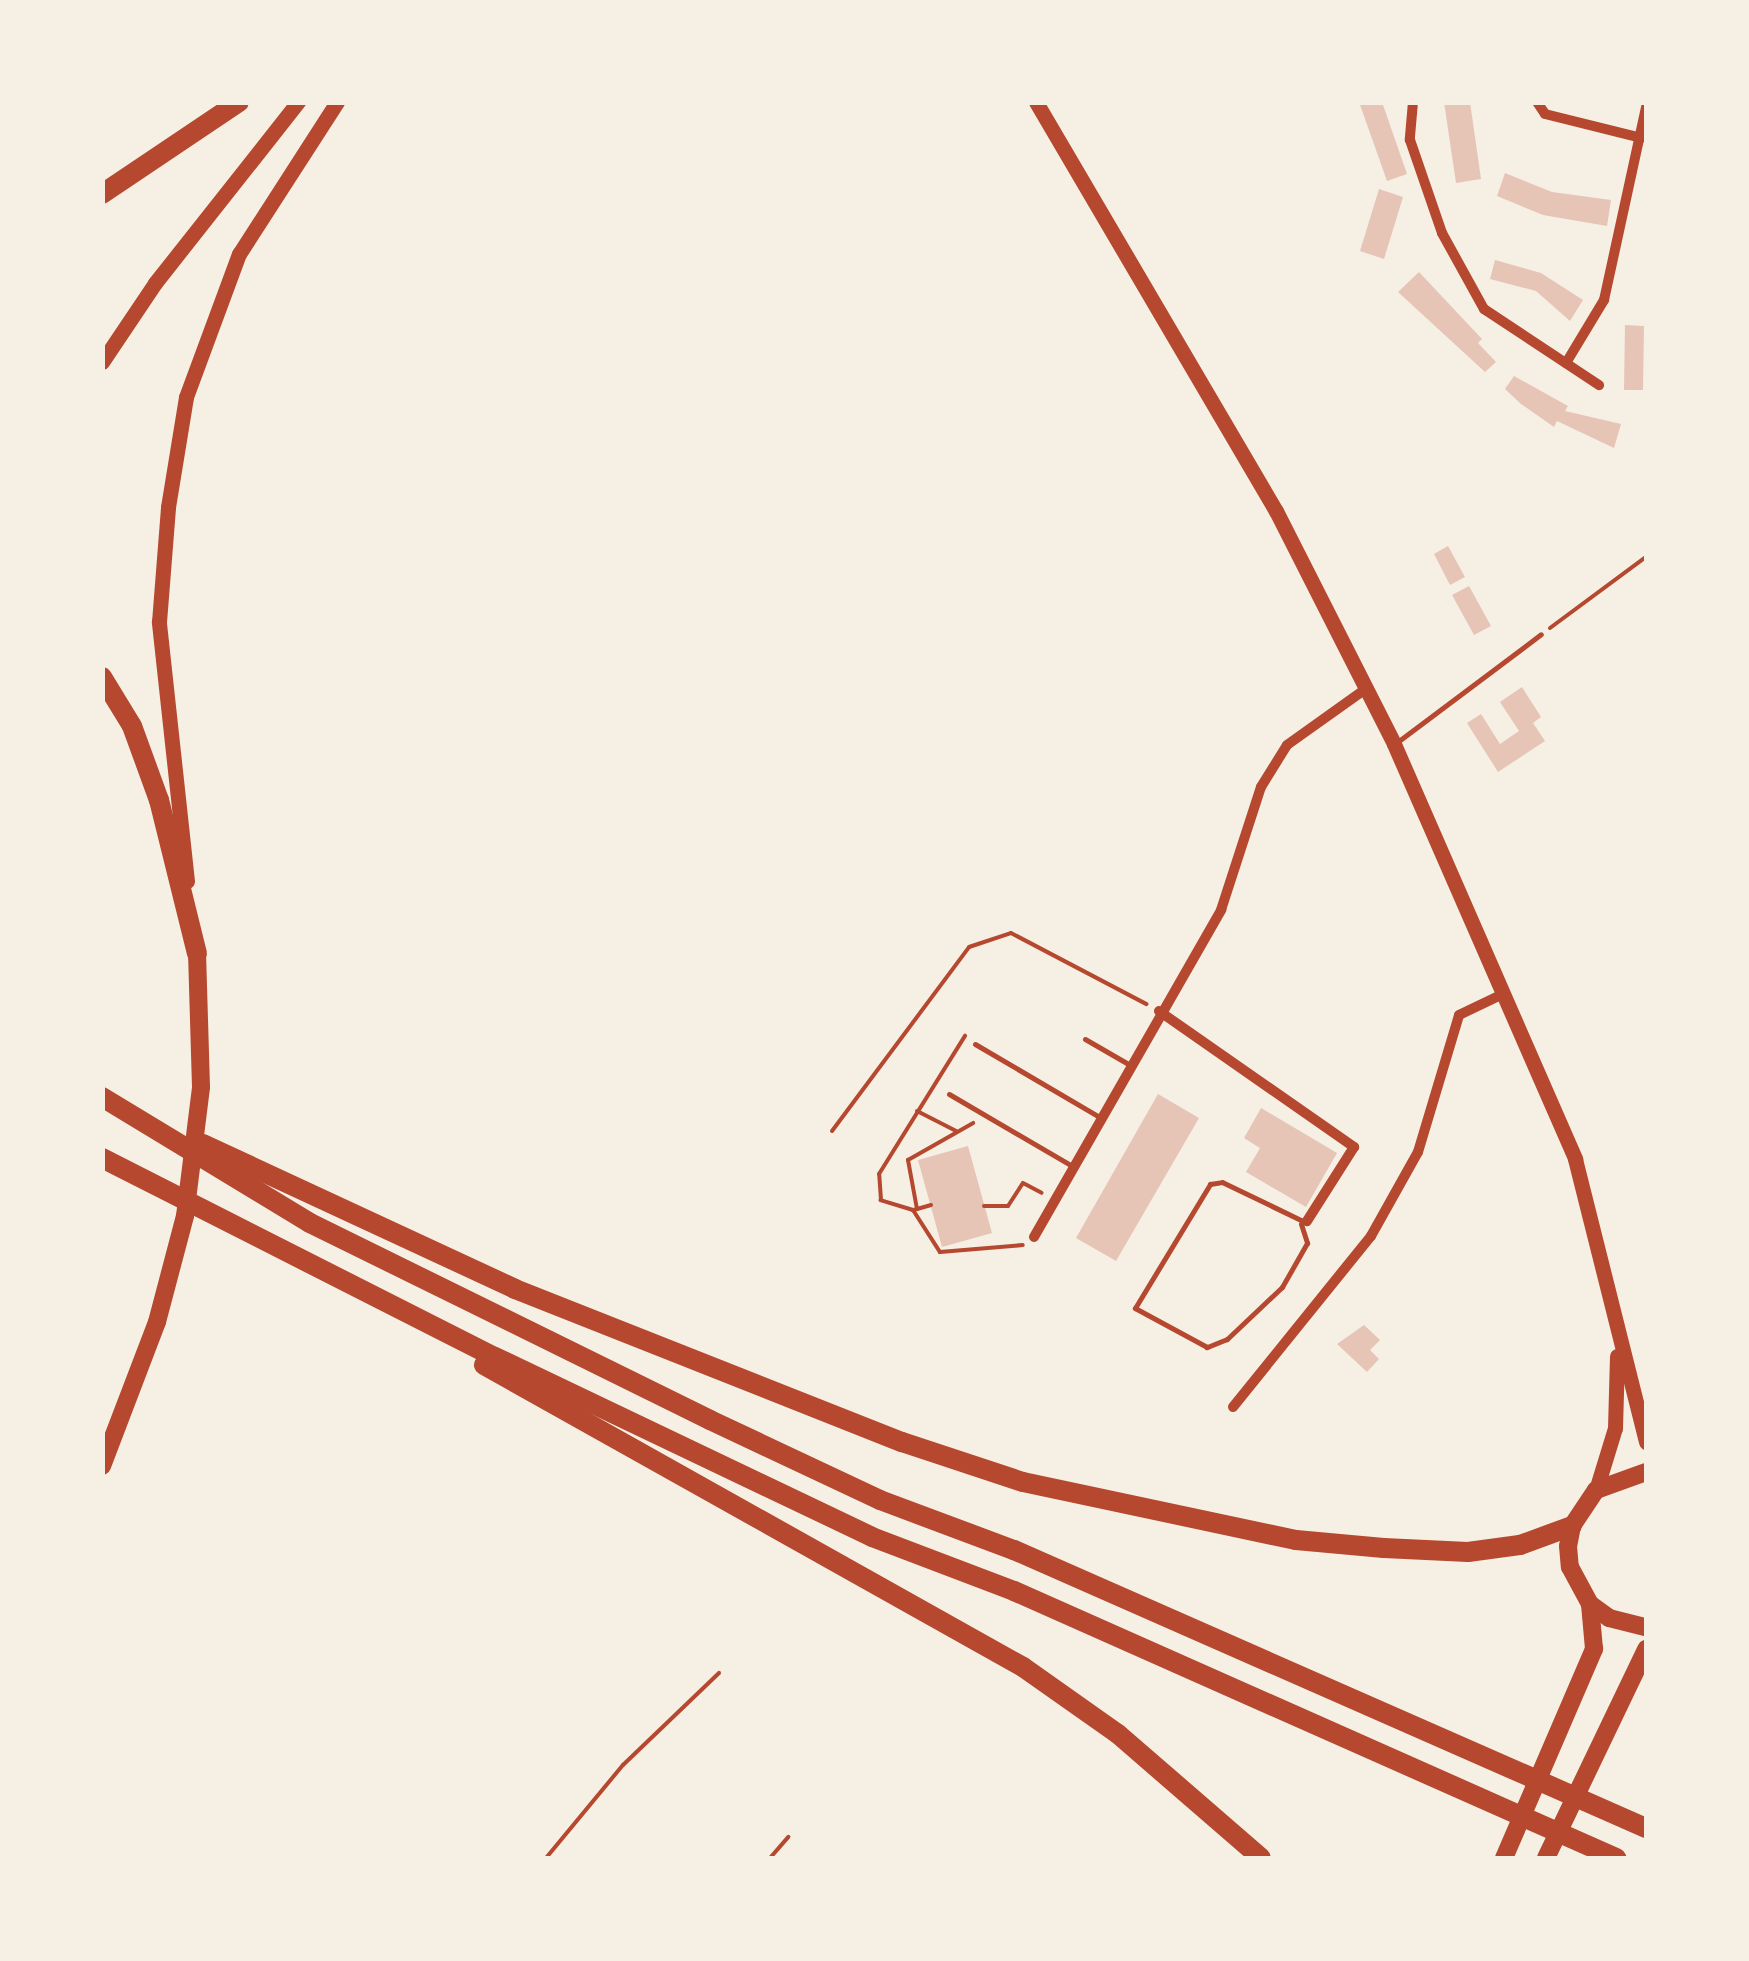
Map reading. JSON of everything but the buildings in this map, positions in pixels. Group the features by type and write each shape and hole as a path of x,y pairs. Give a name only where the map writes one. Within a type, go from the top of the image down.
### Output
{"highway":[{"path":"102,194 238,102"},
{"path":"102,677 132,726 159,800 197,953"},
{"path":"102,1095 330,1207 515,1290 902,1442 1022,1482 1259,1533 1384,1548 1468,1552 1520,1545 1572,1526"},
{"path":"102,1095 310,1223 710,1420 1646,1828"},
{"path":"102,1158 294,1257 872,1537 1014,1591 1616,1858"},
{"path":"294,1257 1023,1667 1118,1734 1260,1858"}],"main road":[{"path":"102,362 155,284 298,102"},
{"path":"102,1470 157,1322 185,1216 202,1087 197,953 160,673 168,507 188,388 220,296 261,212 337,102"},
{"path":"1036,102 1276,511 1394,744 1506,992 1575,1159 1602,1246 1618,1335 1646,1442"},
{"path":"1504,1858 1573,1706 1594,1649 1590,1604 1570,1568 1572,1526 1596,1490 1615,1428 1618,1335"},
{"path":"1596,1490 1646,1472"},
{"path":"1590,1604 1609,1618 1646,1627"},
{"path":"1546,1858 1610,1716 1646,1649"}],"street":[{"path":"1413,102 1410,140 1442,233 1484,310 1599,385"},
{"path":"1537,102 1545,114 1642,138"},
{"path":"1566,363 1604,300 1646,107"},
{"path":"1034,1237 1159,1011 1221,910 1260,786 1288,745 1367,688"},
{"path":"1233,1408 1371,1236 1418,1152 1460,1015 1506,992"},
{"path":"1159,1011 1354,1147 1304,1223"}],"lane":[{"path":"1394,744 1541,634"},
{"path":"1084,1039 1131,1065"},
{"path":"975,1044 1101,1118"},
{"path":"949,1094 1074,1168"},
{"path":"1222,1182 1304,1223 1307,1243 1282,1287 1227,1338 1208,1348 1135,1308 1210,1184 1222,1182"}],"path":[{"path":"1541,634 1646,556"},
{"path":"832,1131 969,946 1011,933 1159,1011"},
{"path":"931,1205 915,1210 881,1200 879,1174 964,1035 975,1044"},
{"path":"917,1111 956,1132"},
{"path":"986,1116 908,1160 915,1210 940,1252 1029,1245 1034,1237"},
{"path":"984,1206 1008,1206 1023,1183 1055,1200"},
{"path":"546,1858 622,1765 719,1673"},
{"path":"770,1858 788,1837"}]}
